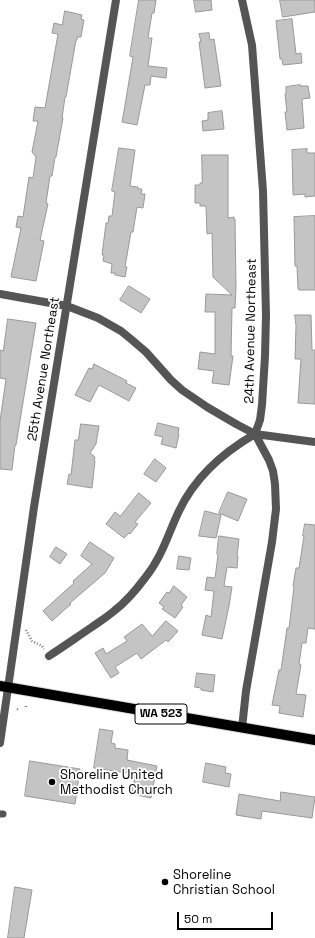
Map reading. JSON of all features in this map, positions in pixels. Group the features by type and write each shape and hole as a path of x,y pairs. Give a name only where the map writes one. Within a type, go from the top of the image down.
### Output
{"main road":[{"name":"WA 523","path":"4,687 315,740"}],"street":[{"name":"25th Avenue Northeast","path":"0,743 4,687 116,0"},
{"name":"24th Avenue Northeast","path":"242,0 252,45 263,192 266,315 265,356 262,405 260,420 255,434"},
{"path":"0,294 67,306 98,318 121,331 146,352 182,390 214,412 255,434 315,442"},
{"path":"49,656 113,612 130,596 146,578 158,560 179,510 193,488 223,455 255,434"},
{"path":"242,728 246,691 272,542 276,509 273,471 269,460 255,434"}],"path":[{"path":"24,627 32,641 42,646"}],"building":[{"path":"139,0 156,0 154,13 152,13 148,38 152,38 148,66 167,68 166,78 151,76 150,85 145,85 137,125 122,122 133,57 130,56"},
{"path":"194,0 211,0 212,10 196,12"},
{"path":"280,0 315,0 315,12 283,17"},
{"path":"65,11 82,15 81,19 84,20 81,37 77,37 76,40 65,97 56,157 52,176 50,176 46,203 48,204 40,240 44,241 36,281 11,277 21,228 16,227 18,216 23,217 29,177 33,178 36,157 32,152 38,121 33,121 35,107 45,108 58,34 52,33 54,23 62,25"},
{"path":"292,19 296,54 301,53 302,63 283,65 282,59 280,59 276,21"},
{"path":"209,33 210,40 214,39 221,86 205,88 199,34"},
{"path":"300,85 308,86 310,98 302,99 304,128 287,130 285,112 287,112 285,94 286,87"},
{"path":"222,111 224,129 203,131 202,121 208,120 208,113"},
{"path":"119,148 135,150 130,186 142,189 141,194 145,194 143,208 137,207 125,267 127,267 125,277 111,273 112,264 103,261 104,255 102,255 106,223 108,223 109,216 112,216 115,192 112,191"},
{"path":"307,149 307,153 315,153 315,196 305,197 305,194 293,195 292,150"},
{"path":"202,155 228,155 228,218 234,217 235,219 236,287 235,308 232,308 231,356 233,356 229,385 212,383 214,371 198,369 200,352 215,354 215,312 205,312 206,294 232,295 213,277 212,233 207,234 206,206 200,206 200,203 195,203 195,185 200,185 200,183 202,183"},
{"path":"315,216 315,290 299,290 297,266 295,266 294,217"},
{"path":"129,286 150,299 141,313 120,300"},
{"path":"295,315 311,315 312,350 315,350 315,404 298,403 301,359 295,359"},
{"path":"8,319 36,323 12,470 0,469 0,421 6,379 0,378 0,350 3,351"},
{"path":"94,364 127,381 126,383 136,388 129,401 99,385 90,402 75,395 89,368 92,369"},
{"path":"158,423 179,428 176,448 161,444 163,437 155,435"},
{"path":"81,424 99,426 96,444 90,453 95,457 92,488 67,484 69,474 71,475 75,440 78,440"},
{"path":"155,459 166,468 156,482 144,474"},
{"path":"228,492 247,499 238,521 219,513"},
{"path":"139,493 151,503 135,522 138,524 130,534 129,533 124,538 106,524 115,512 120,516"},
{"path":"205,511 221,515 216,538 199,536"},
{"path":"305,524 315,525 315,629 308,628 306,643 302,643 299,664 301,665 296,694 306,695 303,717 279,713 280,706 272,705 279,670 281,670 287,628 289,628 293,586 296,568 299,568"},
{"path":"219,536 239,539 237,568 227,567 224,586 232,587 222,639 202,635 206,615 211,617 214,591 205,590 207,577 215,578"},
{"path":"90,542 114,558 105,573 70,603 71,604 52,621 43,611 74,583 73,581 92,564 81,556"},
{"path":"56,547 67,554 60,564 50,557"},
{"path":"179,556 191,558 189,570 177,569"},
{"path":"174,586 187,597 181,605 183,607 175,618 162,609 164,607 159,603 167,592 169,593"},
{"path":"166,621 178,631 168,642 166,640 141,659 137,653 115,667 119,673 111,678 95,653 103,648 106,654 127,641 124,637 142,624 152,636"},
{"path":"197,673 215,675 213,692 201,690 201,688 195,687"},
{"path":"100,729 113,731 111,743 115,744 115,748 128,750 127,760 157,766 151,798 132,794 135,774 94,768"},
{"name":"Shoreline United Methodist Church","path":"30,761 80,769 75,804 25,796"},
{"path":"206,763 226,767 225,773 231,774 229,787 203,782"},
{"path":"281,792 315,797 312,818 262,811 261,819 236,815 239,794 280,801"},
{"path":"15,887 32,890 24,938 8,938"}],"place":[{"name":"Shoreline United Methodist Church","path":"52,782"},
{"name":"Shoreline Christian School","path":"165,882"}]}
